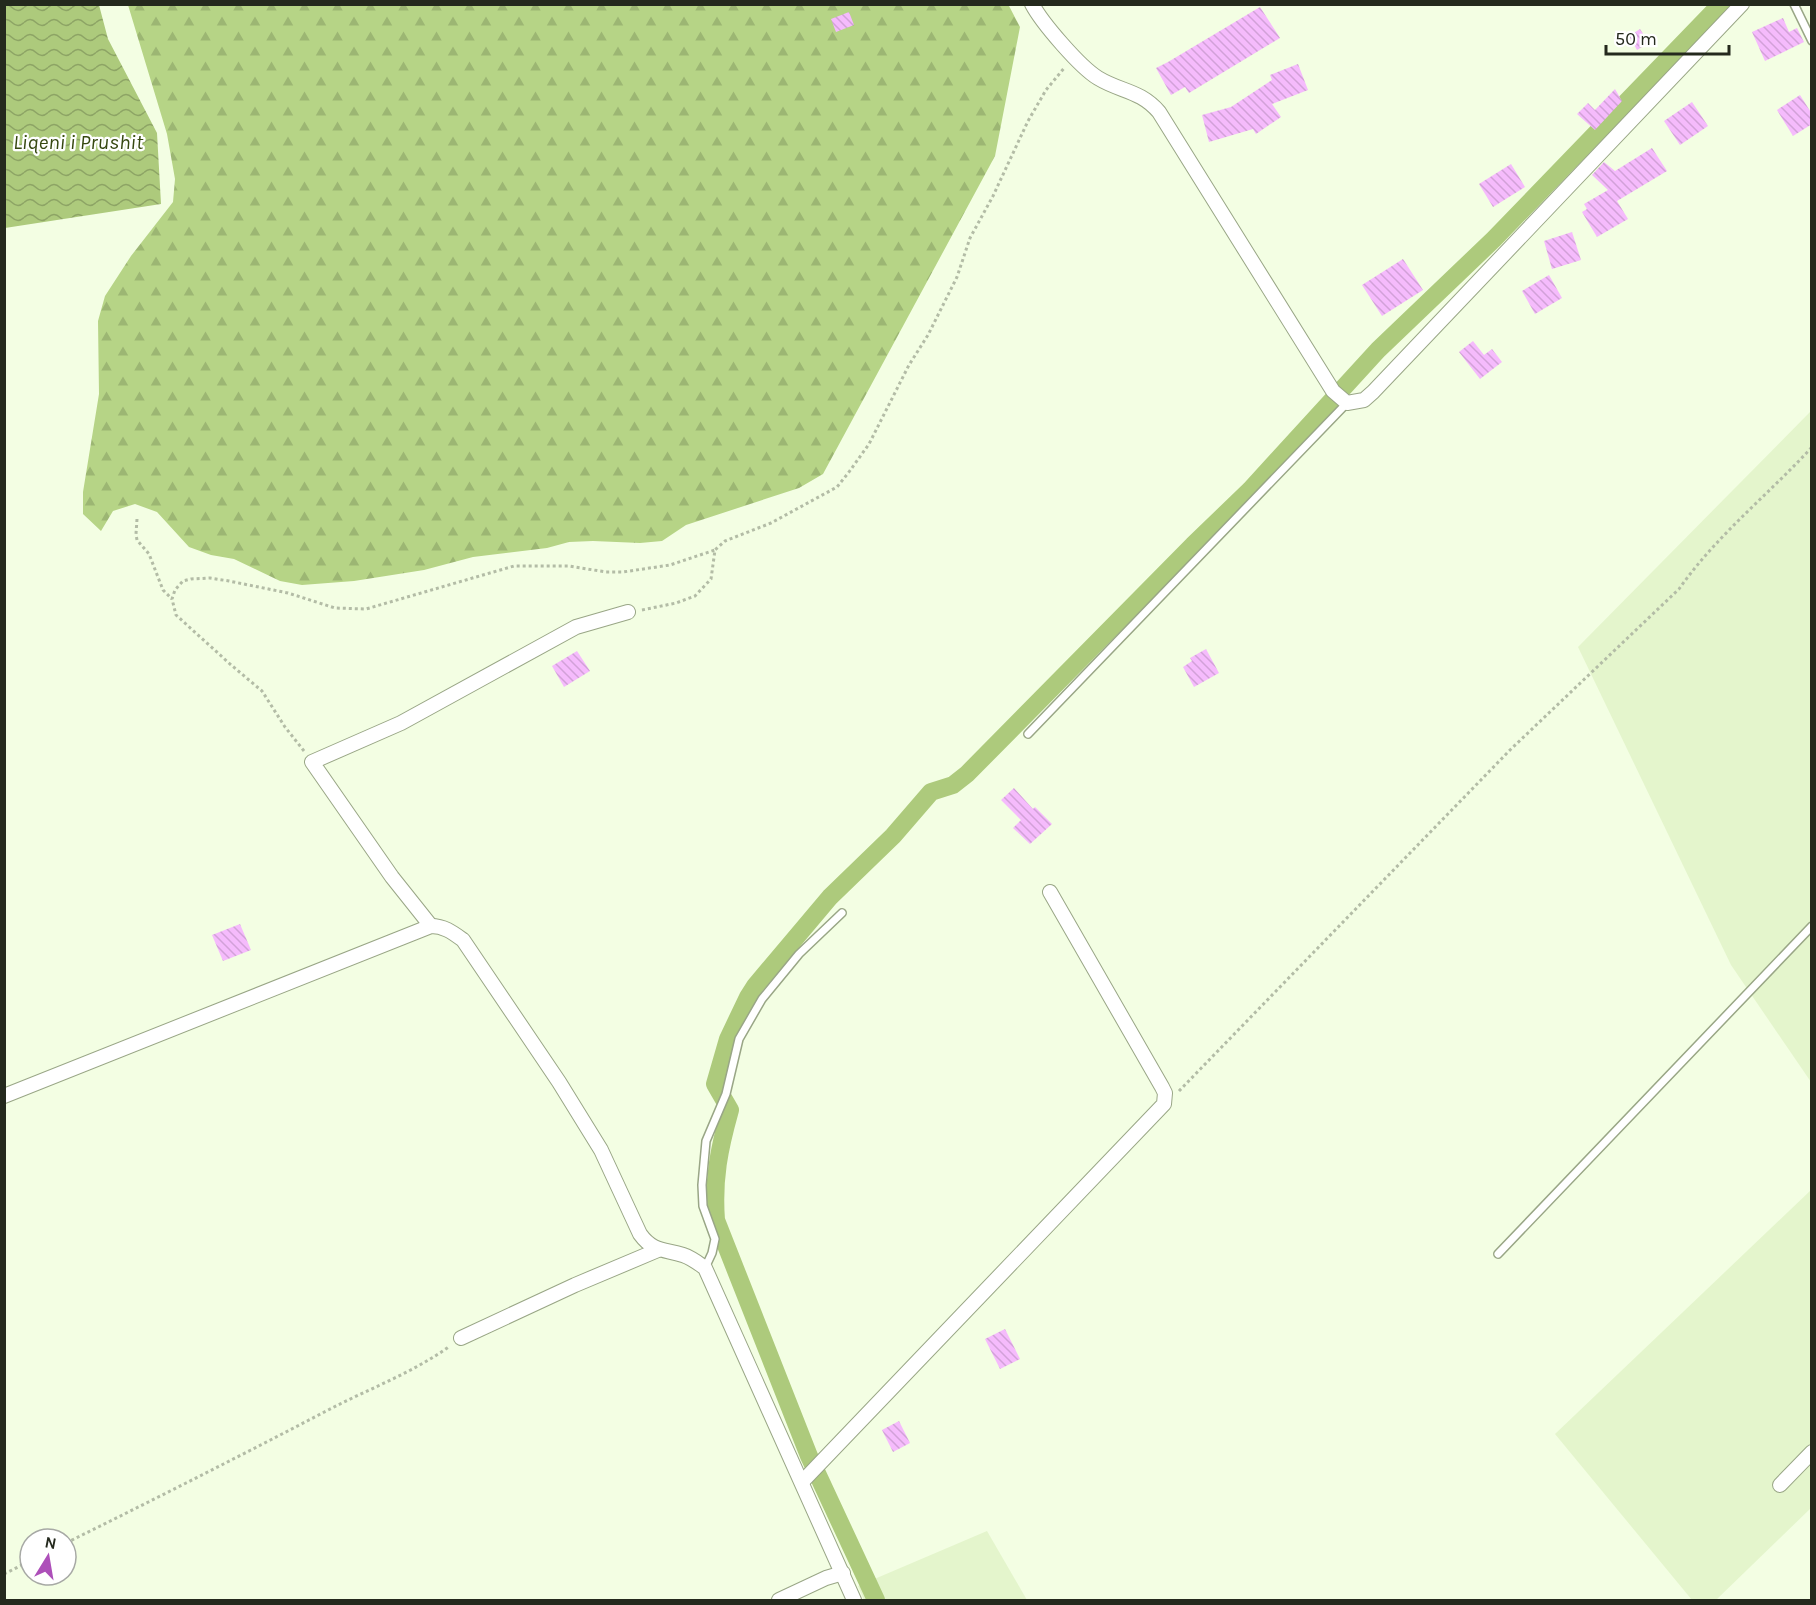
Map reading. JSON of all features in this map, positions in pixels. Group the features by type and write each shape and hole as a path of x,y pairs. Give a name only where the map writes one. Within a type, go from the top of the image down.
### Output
{"street":[{"path":"1032,4 1081,66 1097,78 1149,101 1159,112 1341,398 1364,400 1742,4"},
{"path":"431,926 392,877 312,762 401,723 576,627 628,612"},
{"path":"802,1482 1164,1104 1165,1093 1162,1087 1050,892"},
{"path":"4,1096 431,926 441,926 463,940 559,1082 601,1150 646,1243 658,1250 685,1256 705,1268 854,1600"},
{"path":"461,1338 575,1285 658,1250"},
{"path":"1780,1485 1812,1452"},
{"path":"779,1600 826,1578 843,1573"}],"lane":[{"path":"1794,4 1812,40"},
{"path":"1028,734 1341,398"},
{"path":"705,1268 715,1239 703,1206 702,1185 706,1141 726,1094 739,1039 762,999 799,954 842,913"},
{"path":"1498,1254 1812,926"}],"path":[{"path":"172,599 175,590 183,581 210,578 288,593 335,608 366,609 514,567 569,566 606,572 623,572 670,565 715,550 725,541 771,523 837,487 860,458 889,407 909,365 928,335 957,277 970,238 993,196 1028,121 1058,74 1074,57"},
{"path":"1164,1104 1510,750 1680,589 1697,564 1724,534 1812,447"},
{"path":"137,519 137,540 149,554 163,590 172,599 176,615 262,691 312,762"},
{"path":"628,612 676,603 695,596 711,579 715,550"},
{"path":"78,1537 440,1354 461,1338"},
{"path":"4,1574 18,1567"}],"shaded area":[{"path":"1811,411 1811,1082 1731,965 1578,647"},
{"path":"1811,1190 1811,1508 1716,1600 1692,1600 1555,1434"},
{"path":"987,1531 1027,1600 864,1600 858,1586"}],"green space":[{"path":"1008,4 1020,27 995,156 823,474 799,488 686,525 662,541 569,542 547,548 473,557 424,570 354,581 302,585 280,581 234,559 211,555 189,547 157,512 135,504 113,511 101,531 83,514 83,492 99,394 98,321 105,296 131,256 173,202 175,179 167,134 128,5"}],"water":[{"name":"Liqeni i Prushit","path":"5,4 99,5 108,39 157,133 161,204 5,228"}],"building":[{"path":"1260,7 1280,38 1189,93 1185,87 1171,95 1156,68"},
{"path":"849,12 854,25 836,32 831,19"},
{"path":"1783,18 1789,32 1797,28 1804,42 1765,61 1752,32"},
{"path":"1640,29 1649,43 1637,50 1629,36"},
{"path":"1298,64 1308,90 1272,104 1281,117 1256,134 1253,129 1209,142 1202,115 1231,107 1272,80 1270,75"},
{"path":"1615,89 1622,101 1595,130 1577,114 1588,103 1595,110"},
{"path":"1800,95 1812,114 1812,124 1793,136 1777,110"},
{"path":"1692,102 1708,126 1680,145 1664,121"},
{"path":"1652,148 1667,171 1617,201 1628,219 1597,237 1582,212 1587,209 1584,204 1608,190 1592,175 1604,162 1615,171"},
{"path":"1511,164 1525,187 1493,207 1479,184"},
{"path":"1572,232 1581,260 1552,269 1544,241"},
{"path":"1403,259 1423,290 1382,316 1362,285"},
{"path":"1549,275 1562,298 1535,314 1522,291"},
{"path":"1473,341 1484,355 1492,349 1502,362 1480,379 1459,352"},
{"path":"1206,649 1219,673 1194,687 1183,667 1192,661 1190,658"},
{"path":"577,651 590,671 564,687 552,666"},
{"path":"1014,788 1033,809 1035,807 1052,824 1030,844 1013,828 1021,820 1001,800"},
{"path":"240,924 251,950 223,961 212,935"},
{"path":"1005,1329 1020,1359 1000,1369 985,1339"},
{"path":"899,1421 910,1443 893,1452 882,1430"}],"waterway":[{"path":"876,1600 809,1456 716,1220 715,1191 718,1164 730,1110 715,1084 728,1039 748,997 830,897 893,836 931,792 953,785 967,774 1250,490 1378,350 1494,239 1721,4"}]}
